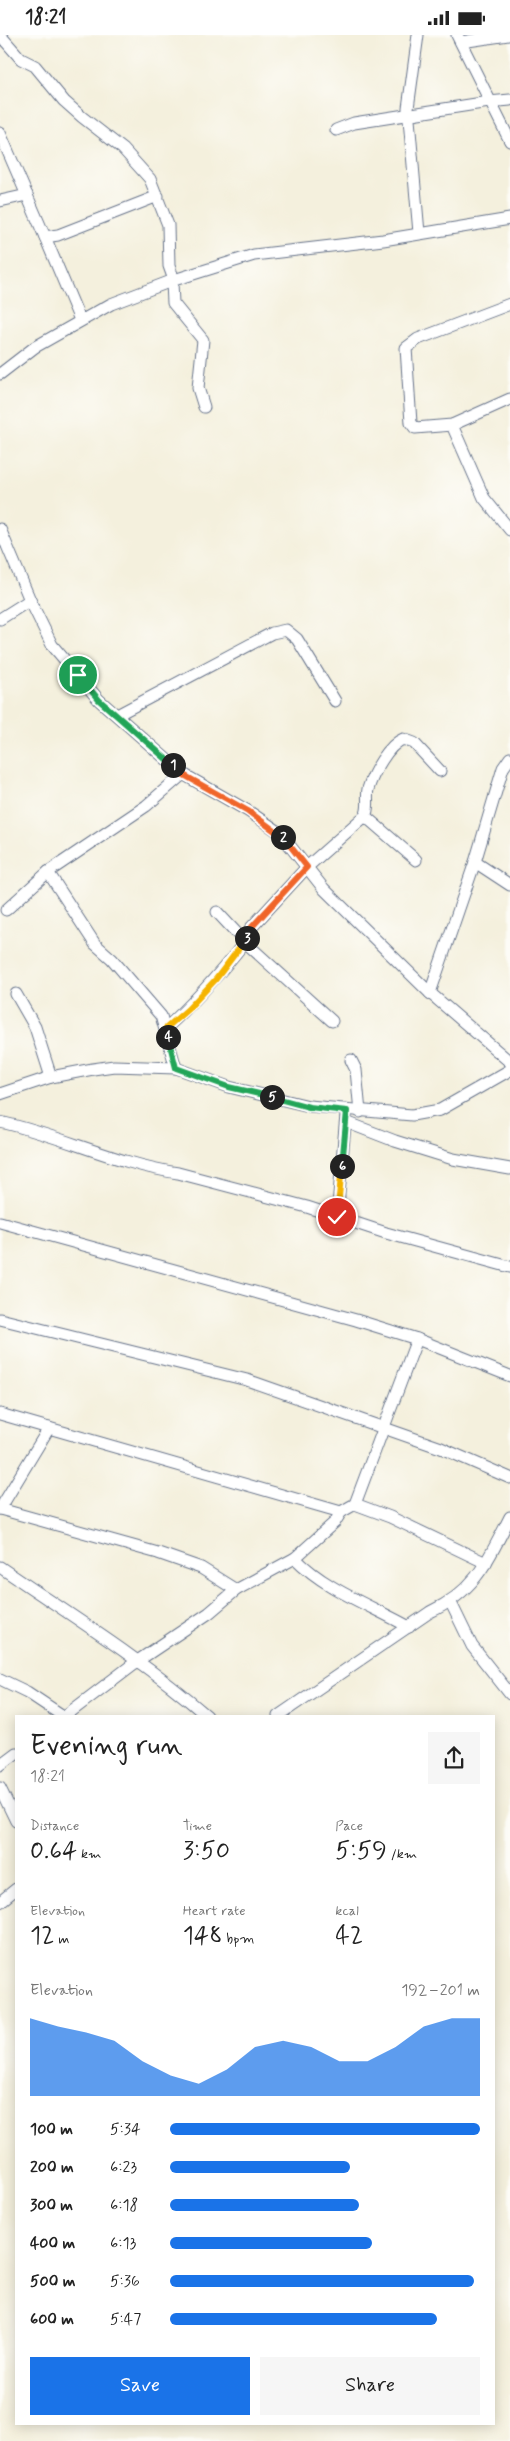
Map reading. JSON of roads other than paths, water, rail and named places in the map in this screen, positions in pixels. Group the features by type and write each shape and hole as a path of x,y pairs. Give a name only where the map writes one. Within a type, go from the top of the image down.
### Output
{"street":[{"path":"0,35 21,59 35,66 64,101 110,137 141,167 158,196 168,225 173,303 203,340 198,388 204,407"},
{"path":"418,35 409,116 419,233"},
{"path":"508,35 459,39 510,141"},
{"path":"336,130 354,123 409,116 489,101 510,100"},
{"path":"0,133 80,320"},
{"path":"0,201 26,195"},
{"path":"45,237 58,235 158,196"},
{"path":"0,374 35,347 111,304 173,281 254,255 383,240 510,219"},
{"path":"510,304 418,339 406,348 413,426 415,428 452,425 510,399"},
{"path":"452,425 484,499 510,529"},
{"path":"0,529 30,601 52,645 99,700 182,774 248,811 279,832 324,889 430,993 510,1062"},
{"path":"0,619 30,601"},
{"path":"117,715 272,633 286,630 297,639 335,701"},
{"path":"165,1029 188,1009 216,979 245,941 250,929 307,867 365,816 367,812 367,791 374,775 396,742 403,739 414,743 440,771"},
{"path":"430,993 475,862 503,768 510,758"},
{"path":"6,911 48,872 146,806 182,774"},
{"path":"365,816 416,860"},
{"path":"475,862 510,885"},
{"path":"48,872 95,944 112,959 161,1016 176,1068"},
{"path":"217,912 245,941 332,1021"},
{"path":"16,994 36,1027 51,1077"},
{"path":"350,1060 356,1071 360,1112"},
{"path":"0,1094 51,1077 114,1066 176,1068 229,1087 346,1116 395,1141 454,1159 510,1169"},
{"path":"346,1116 360,1112 412,1115 440,1110 510,1070"},
{"path":"337,1217 346,1116"},
{"path":"0,1121 33,1129 156,1170 187,1175 510,1267"},
{"path":"0,1222 356,1320 417,1339 510,1376"},
{"path":"0,1319 247,1380 441,1447 510,1478"},
{"path":"65,1715 136,1662 209,1613 236,1590 295,1558 335,1522 341,1512 354,1504 368,1474 383,1427 417,1339"},
{"path":"0,1414 341,1512"},
{"path":"49,1428 0,1509 158,1553 201,1568 236,1590"},
{"path":"354,1504 390,1517 486,1563"},
{"path":"279,1715 430,1612 451,1603 481,1572 510,1517"},
{"path":"295,1558 307,1571 335,1590 360,1600 409,1627"},
{"path":"0,1567 38,1594 90,1626 136,1662 173,1686 206,1715"},
{"path":"451,1603 472,1645 510,1694"},
{"path":"0,1679 27,1692 62,1715"},
{"path":"0,1765 15,1754"},
{"path":"0,1788 15,1819"},
{"path":"0,1902 15,1890"}]}
